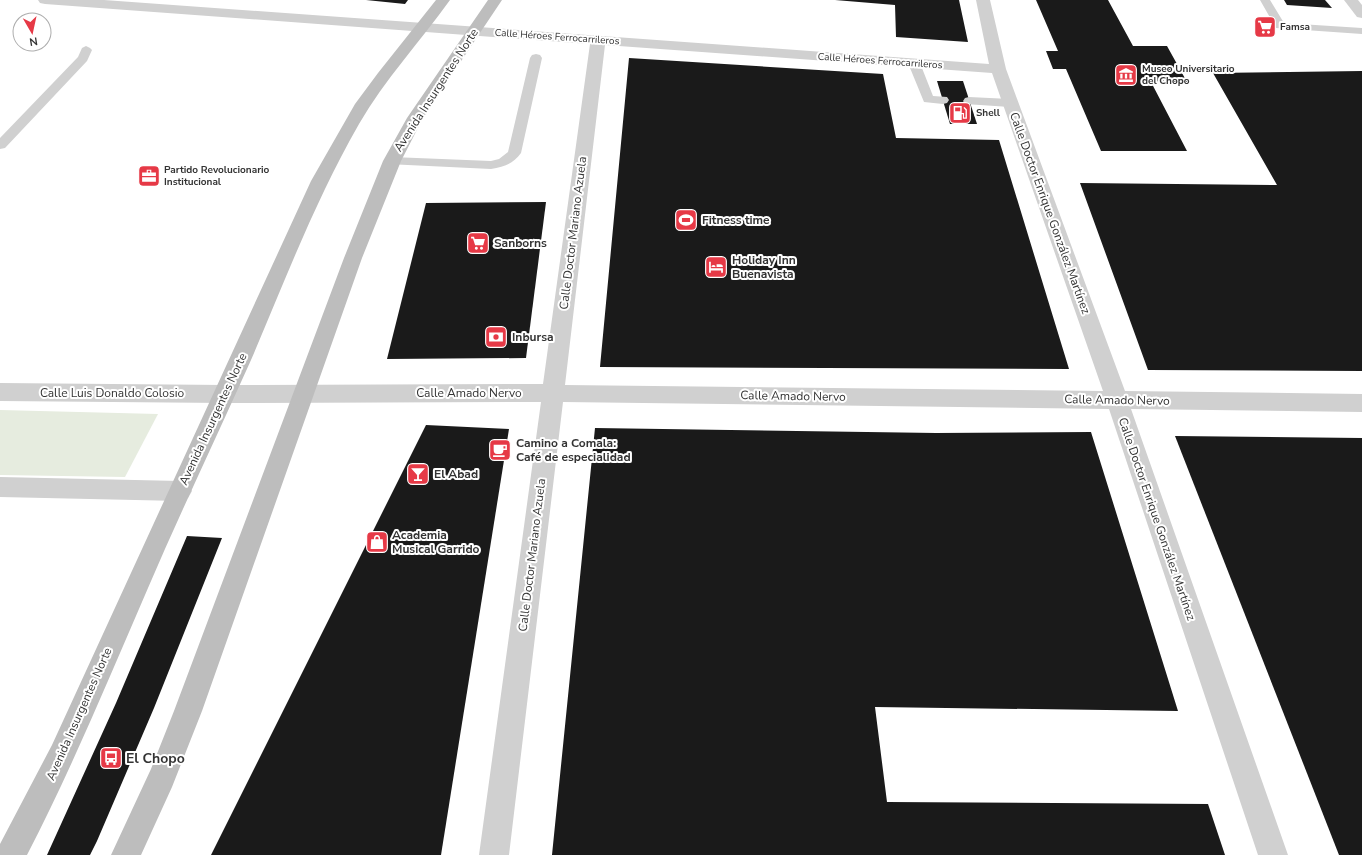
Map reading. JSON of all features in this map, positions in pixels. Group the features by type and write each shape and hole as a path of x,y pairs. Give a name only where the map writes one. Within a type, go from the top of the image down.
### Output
{"main road":[{"name":"Avenida Insurgentes Norte","path":"11,855 45,788 80,713 225,394 288,251 334,155 369,97 443,0"},
{"name":"Avenida Insurgentes Norte","path":"126,855 162,777 188,711 353,258 392,161 415,118 495,0"}],"street":[{"name":"Calle Héroes Ferrocarrileros","path":"45,0 155,4 421,28 998,69"},
{"name":"Calle Doctor Enrique González Martínez","path":"983,0 998,69 1117,400 1273,855"},
{"path":"1351,0 1362,14"},
{"name":"Calle Doctor Mariano Azuela","path":"494,855 598,40"},
{"name":"Calle Luis Donaldo Colosio","path":"0,392 225,394"},
{"name":"Calle Amado Nervo","path":"225,394 553,393 1362,404"},
{"path":"0,487 180,491"}],"lane":[{"path":"1265,0 1280,26 1362,31"},
{"path":"0,145 79,63 86,50"},
{"path":"392,161 491,165 510,159 514,153 536,58"},
{"path":"914,63 928,99 943,100"},
{"path":"970,101 1010,103"}],"shaded area":[{"path":"0,410 158,414 125,477 0,475"}],"building":[{"path":"366,0 408,0 405,4"},
{"path":"835,0 959,0 968,42 896,37 895,5"},
{"name":"Museo Universitario del Chopo","path":"1036,0 1108,0 1133,46 1167,46 1187,82 1151,82 1187,151 1101,151 1066,69 1053,69 1046,51 1058,51"},
{"path":"1284,0 1325,0 1332,8 1287,5"},
{"path":"629,58 883,74 896,138 999,140 1069,369 600,367"},
{"path":"1362,71 1362,371 1148,370 1080,183 1277,185 1213,73"},
{"name":"Shell","path":"937,81 963,81 977,124 950,124"},
{"name":"Sanborns","path":"546,202 526,358 387,359 426,203"},
{"path":"426,425 509,429 441,855 211,855"},
{"path":"595,428 936,433 1091,432 1178,711 875,707 887,802 1208,804 1225,855 552,855"},
{"path":"1175,436 1362,438 1362,855 1339,855"},
{"path":"187,536 222,538 154,708 97,841 90,855 47,855 116,703"}],"place":[{"name":"Famsa","path":"1265,27"},
{"name":"Museo Universitario del Chopo","path":"1126,75"},
{"name":"Shell","path":"960,113"},
{"name":"Partido Revolucionario Institucional","path":"149,176"},
{"name":"Fitness time","path":"686,220"},
{"name":"Sanborns","path":"478,243"},
{"name":"Holiday Inn Buenavista","path":"716,267"},
{"name":"Inbursa","path":"496,337"},
{"name":"Camino a Comala: Café de especialidad","path":"500,450"},
{"name":"El Abad","path":"418,474"},
{"name":"Academia Musical Garrido","path":"377,542"},
{"name":"El Chopo","path":"111,758"}]}
